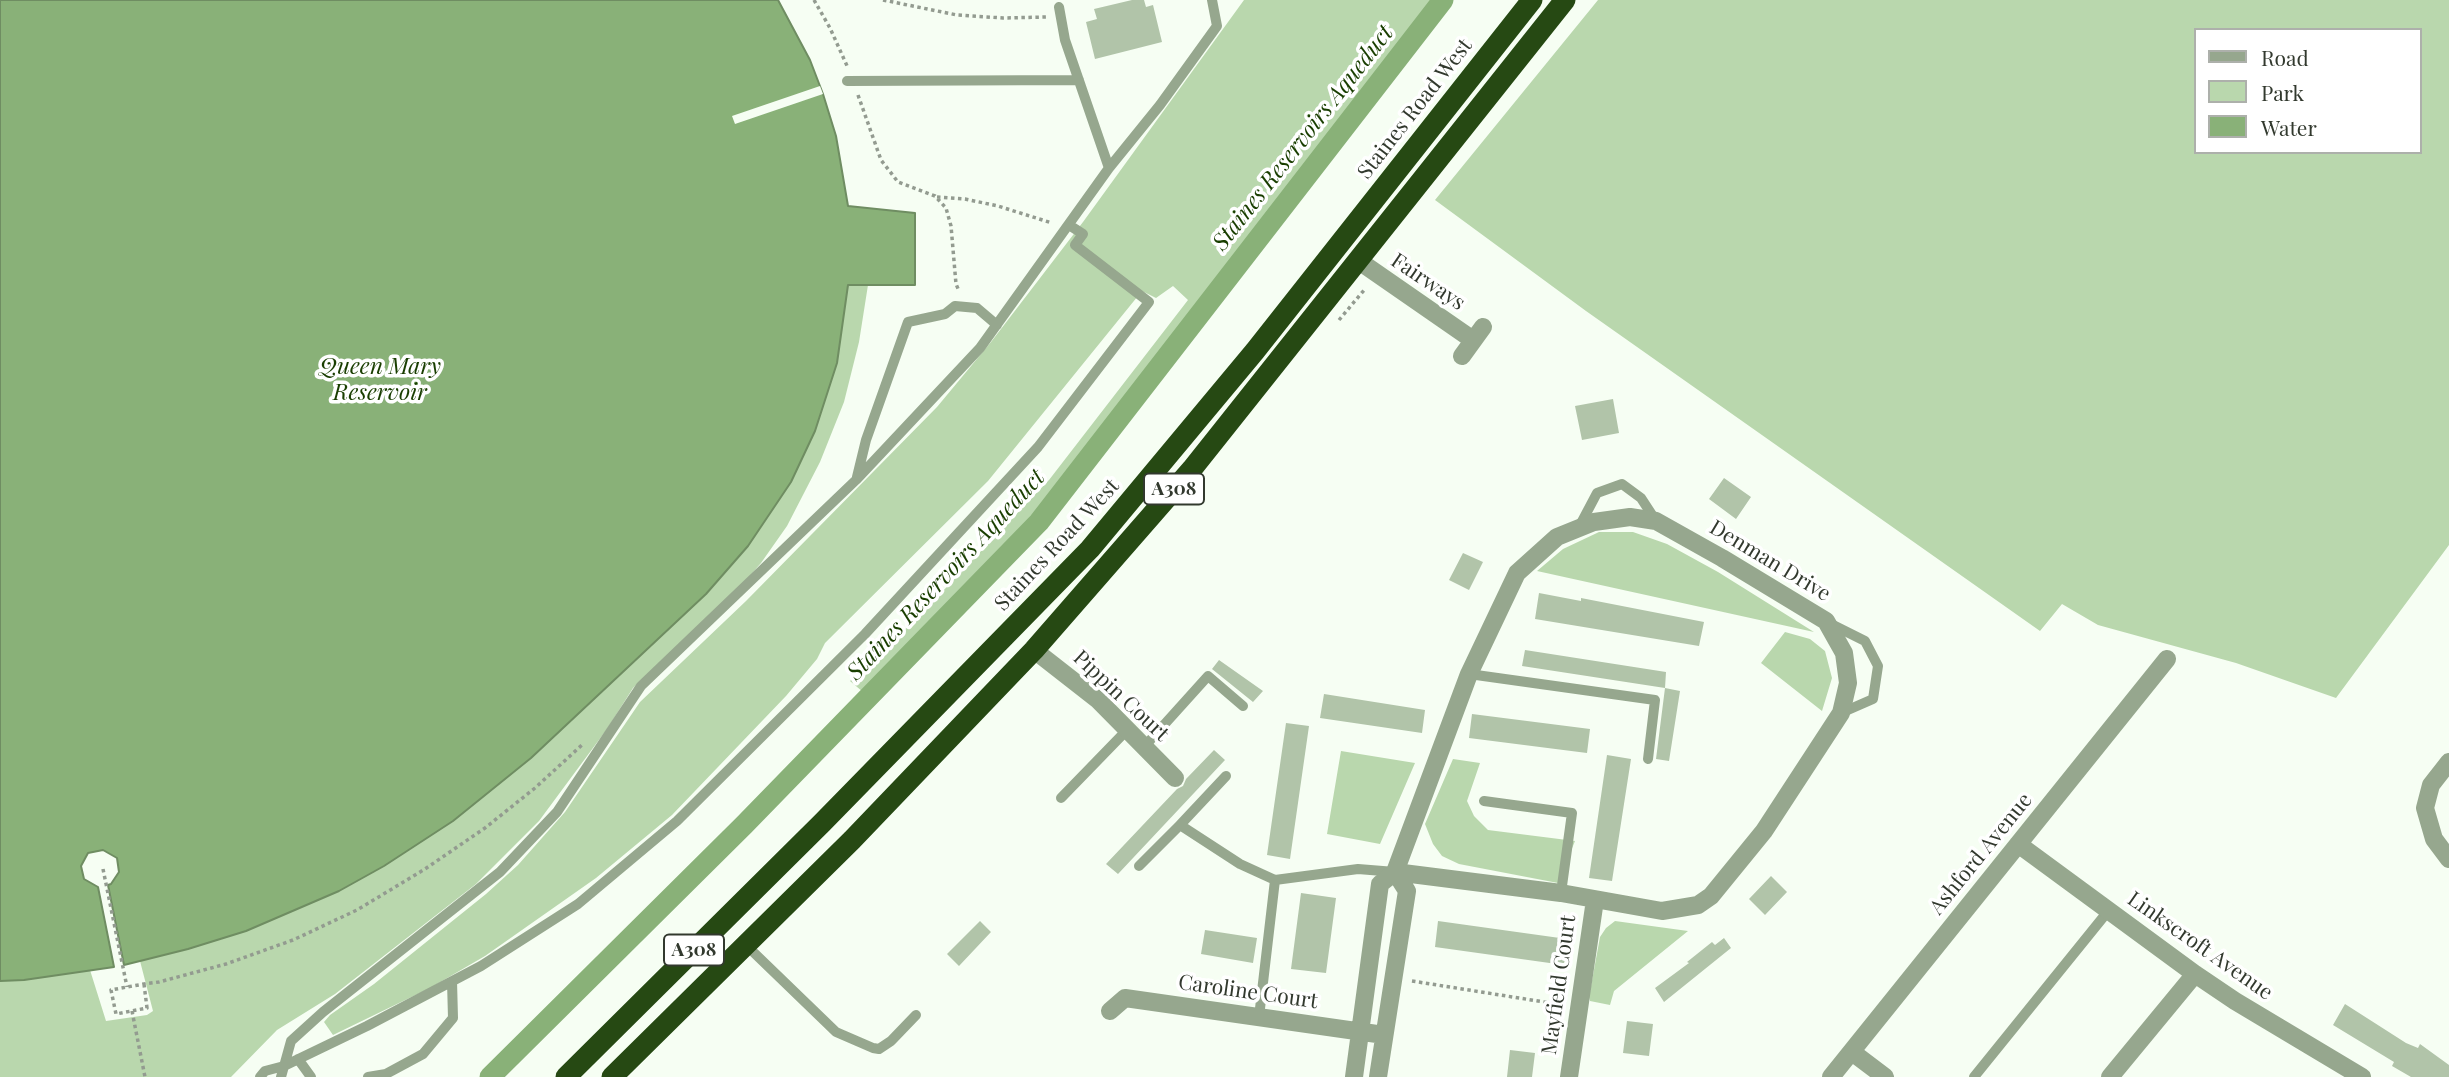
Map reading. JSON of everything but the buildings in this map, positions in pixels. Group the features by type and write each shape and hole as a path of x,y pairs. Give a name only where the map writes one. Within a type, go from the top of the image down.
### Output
{"highway":[{"name":"Staines Road West","path":"566,1077 831,814 1090,549 1255,351 1532,0"},
{"name":"A308","path":"612,1077 747,946 1034,650 1192,469 1565,0"}],"street":[{"name":"Fairways","path":"1359,261 1478,334 1462,356"},
{"name":"Denman Drive","path":"1354,1077 1380,884 1395,872 1469,674 1517,573 1557,537 1594,522 1630,517 1656,521 1826,621 1844,653 1849,683 1840,713 1765,831 1711,896 1698,905 1662,911 1561,893 1395,872"},
{"name":"Pippin Court","path":"1034,650 1076,680 1175,778"},
{"name":"Ashford Avenue","path":"1831,1077 2167,659"},
{"path":"2449,762 2431,785 2425,808 2434,839 2449,859"},
{"name":"Linkscroft Avenue","path":"2018,844 2194,974 2362,1077"},
{"path":"1378,1077 1407,891 1395,872"},
{"name":"Mayfield Court","path":"1569,1077 1595,900"},
{"path":"2110,1077 2194,974"},
{"name":"Caroline Court","path":"1110,1011 1125,998 1384,1035"},
{"path":"1852,1052 1885,1077"}],"lane":[{"path":"283,1071 291,1041 314,1019 500,872 557,812 641,686 856,480 980,348 1109,168 1160,105 1217,26 1212,0"},
{"path":"1060,12 1065,40 1109,168"},
{"path":"850,81 1079,80"},
{"path":"260,1077 265,1072 283,1071 298,1059 481,966 578,904 677,821 865,634 1038,447 1149,302 1076,245 1083,234 1068,227"},
{"path":"856,480 866,440 908,322 945,314 955,306 964,306 977,308 997,324"},
{"path":"1578,528 1597,493 1622,484 1641,498 1656,521"},
{"path":"1826,621 1865,641 1878,666 1873,699 1840,713"},
{"path":"1469,674 1655,700 1648,759"},
{"path":"1144,747 1208,676 1243,706"},
{"path":"1061,798 1127,730"},
{"path":"1139,866 1226,776"},
{"path":"1484,801 1572,813 1561,893"},
{"path":"1180,825 1240,864 1275,880 1358,869 1395,872"},
{"path":"1259,1017 1275,880"},
{"path":"1974,1077 2109,910"},
{"path":"747,946 836,1032 873,1048 879,1049 891,1041 916,1015"},
{"path":"368,1077 386,1074 423,1054 453,1018 452,981"},
{"path":"298,1059 311,1077"}],"path":[{"path":"814,0 830,28 881,160 898,181 935,196 998,206 1068,227"},
{"path":"883,0 957,15 1003,18 1060,12"},
{"path":"935,196 946,208 951,226 956,284 964,306"},
{"path":"144,984 147,1008 116,1014 111,990 226,964 293,940 357,910 425,869 485,828 535,788 590,738"},
{"path":"103,869 127,987"},
{"path":"1393,978 1579,1007"},
{"path":"132,1011 145,1077"}],"green space":[{"path":"1244,0 1437,0 1036,514 863,692 850,681 919,616 1049,480 1188,300 1173,286 1156,298 1142,291 988,481 825,643 817,659 786,696 672,815 596,878 485,956 430,988 333,1035 324,1022 330,1015 374,984 518,865 565,812 640,702 746,601 937,407 991,342 1083,222"},
{"path":"1598,0 2449,0 2449,545 2336,698 2236,663 2098,625 2062,604 2040,631 1586,311 1435,200"},
{"path":"848,285 868,285 859,342 844,402 820,462 787,526 740,587 633,688 607,729 539,821 476,884 335,994 277,1030 231,1077 0,1077 0,981 90,970 106,1021 147,1015 153,1011 140,961 246,931 339,891 384,866 453,821 531,758 706,594 748,546 837,363"},
{"path":"1599,532 1633,532 1667,544 1718,572 1814,632 1537,571 1563,549"},
{"path":"1785,632 1810,639 1825,651 1832,678 1822,711 1761,663"},
{"path":"1341,751 1415,763 1380,844 1327,834"},
{"path":"1453,759 1480,763 1467,801 1474,816 1488,830 1575,841 1558,883 1459,864 1442,856 1433,844 1425,824"},
{"path":"1615,921 1688,931 1614,991 1610,1005 1590,1001 1589,997 1600,937"}],"water":[{"name":"Queen Mary Reservoir","path":"0,0 778,0 810,60 823,94 836,136 848,206 915,213 915,285 848,285 837,363 815,431 791,482 748,546 706,594 531,758 453,821 384,866 339,891 246,931 124,965 108,885 119,872 117,858 103,850 88,853 81,866 84,879 98,887 114,967 0,981"}],"pier":[{"path":"820,86 823,94 735,124 732,116"}],"waterway":[{"name":"Staines Reservoirs Aqueduct","path":"490,1077 744,825 1039,522 1443,0"}]}
